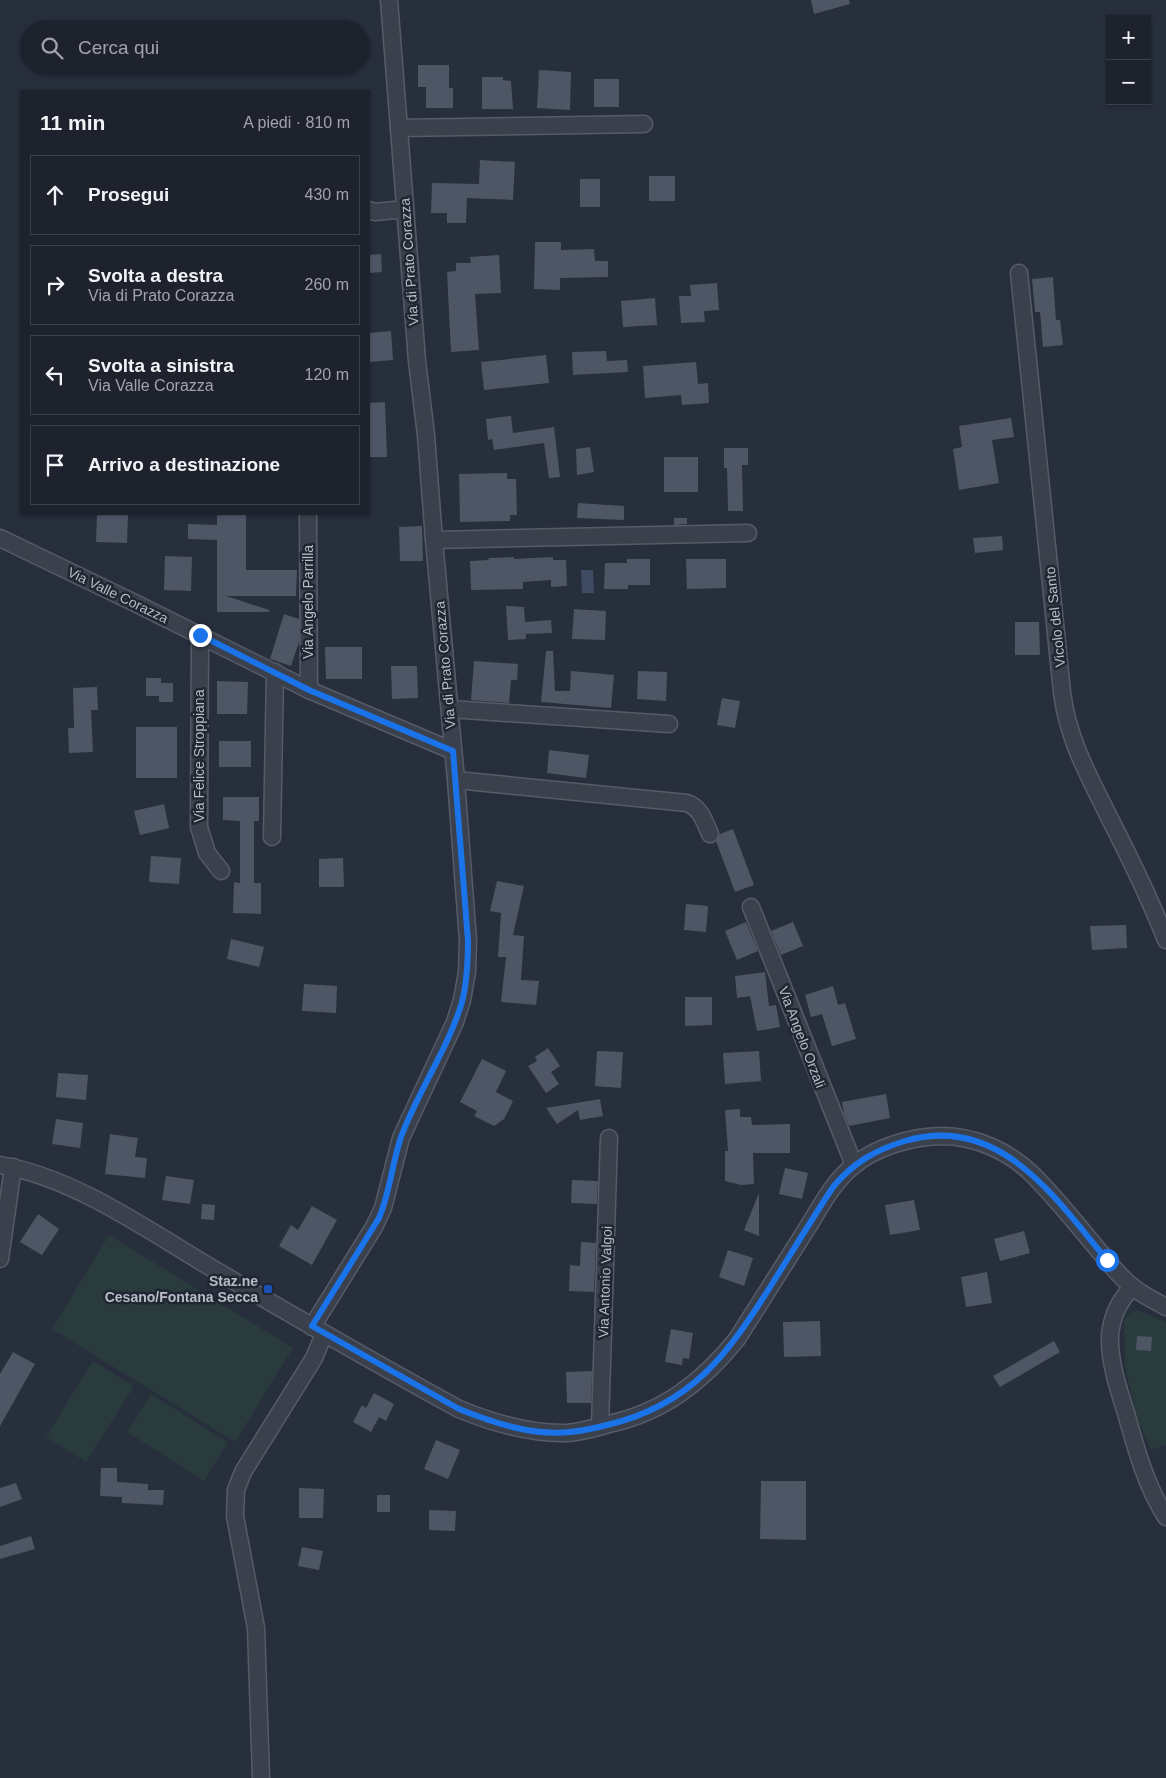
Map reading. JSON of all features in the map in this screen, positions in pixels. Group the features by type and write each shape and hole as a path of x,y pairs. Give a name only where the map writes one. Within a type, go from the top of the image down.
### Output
{"street":[{"name":"Via di Prato Corazza","path":"261,1778 256,1628 238,1541 235,1496 243,1472 314,1358 318,1330 381,1213 387,1198 401,1138 455,1022 468,972 468,941 456,780 426,435 417,361 389,0"},
{"path":"399,128 644,124"},
{"path":"370,210 375,212 405,209"},
{"name":"Vicolo del Santo","path":"1019,273 1062,692 1067,720 1076,749 1139,876 1166,940"},
{"name":"Via Angelo Parrilla","path":"308,515 309,690"},
{"path":"434,540 748,533"},
{"name":"Via Valle Corazza","path":"0,538 309,690 453,751"},
{"name":"Via Felice Stroppiana","path":"200,635 199,828 207,853 220,871"},
{"path":"272,837 275,672"},
{"path":"450,709 669,724"},
{"path":"456,780 687,803 701,813 710,834"},
{"name":"Via Angelo Orzali","path":"751,907 854,1165"},
{"path":"0,1259 6,1166 41,1174 99,1202 318,1330 459,1409 481,1418 517,1428 555,1432 579,1431 637,1417 663,1405 694,1384 715,1364 736,1339 833,1187 854,1165 877,1152 916,1138 950,1136 990,1146 1002,1152 1031,1173 1133,1287 1159,1295 1166,1307"},
{"name":"Via Antonio Valgoi","path":"600,1426 609,1138"},
{"path":"1133,1287 1118,1304 1112,1323 1110,1335 1112,1361 1117,1385 1135,1444 1155,1498 1166,1517"}],"shaded area":[{"path":"109,1235 293,1348 235,1442 52,1329"},
{"path":"1133,1311 1140,1311 1166,1322 1166,1445 1151,1450 1136,1415 1125,1366 1124,1320"},
{"path":"93,1361 134,1386 86,1462 46,1437"},
{"path":"151,1394 228,1442 204,1481 127,1432"}],"water":[{"path":"581,570 593,570 594,593 582,593"}],"building":[{"path":"811,0 849,0 850,4 814,14"},
{"path":"418,65 449,65 449,88 453,88 453,108 426,108 426,87 418,87"},
{"path":"539,70 571,72 570,110 537,108"},
{"path":"482,77 503,77 503,80 511,81 513,109 482,109"},
{"path":"594,79 619,79 619,107 594,107"},
{"path":"480,160 515,162 513,200 467,198 466,223 447,223 447,213 431,213 432,183 479,184"},
{"path":"649,176 675,176 675,201 649,201"},
{"path":"580,179 600,179 600,207 580,207"},
{"path":"535,242 561,242 561,250 594,249 595,261 608,261 608,277 560,278 560,290 534,289"},
{"path":"381,254 382,272 370,273 370,255"},
{"path":"499,255 501,293 475,294 479,350 451,352 447,272 456,271 456,263 471,263 470,257"},
{"path":"1053,277 1056,320 1060,320 1063,345 1043,347 1040,312 1035,312 1032,279"},
{"path":"717,283 719,310 704,311 705,322 681,323 679,296 691,296 690,285"},
{"path":"655,298 657,325 623,327 621,301"},
{"path":"391,331 393,360 370,362 370,333"},
{"path":"606,351 607,361 627,360 628,372 573,375 572,352"},
{"path":"546,355 549,383 484,390 481,362"},
{"path":"696,362 698,384 708,383 709,403 682,405 681,395 645,398 643,366"},
{"path":"385,402 387,457 370,457 370,403"},
{"path":"511,416 513,433 554,427 560,477 549,478 544,443 494,450 492,439 488,440 486,419"},
{"path":"1011,418 1014,437 992,440 999,483 959,490 953,449 962,447 959,426"},
{"path":"590,447 594,472 577,475 576,449"},
{"path":"724,448 748,448 748,465 742,465 743,511 728,511 727,468 724,468"},
{"path":"664,457 698,457 698,492 664,492"},
{"path":"507,473 507,479 516,479 517,515 510,515 510,521 460,522 459,474"},
{"path":"578,503 624,506 624,520 577,518"},
{"path":"97,515 128,515 127,543 96,542"},
{"path":"217,515 246,515 246,570 297,570 296,596 226,596 269,610 269,612 217,612 217,540 188,539 188,524 217,525"},
{"path":"674,518 687,518 687,524 674,525"},
{"path":"422,526 423,561 400,561 399,527"},
{"path":"1002,536 1003,550 975,553 973,538"},
{"path":"165,556 192,557 191,591 164,590"},
{"path":"514,557 514,559 553,557 553,560 566,560 567,586 551,587 551,580 523,582 523,589 471,590 470,561"},
{"path":"627,559 650,559 650,585 628,585 628,589 604,589 605,563 627,563"},
{"path":"686,559 726,559 726,588 687,589"},
{"path":"506,606 524,607 525,622 551,620 552,633 526,634 526,639 508,640"},
{"path":"574,609 606,611 605,640 572,639"},
{"path":"284,614 299,619 299,642 291,666 270,659"},
{"path":"1015,622 1039,622 1040,655 1015,655"},
{"path":"325,647 362,647 362,679 326,679"},
{"path":"546,651 553,651 555,691 570,691 571,671 614,675 611,708 541,702"},
{"path":"474,661 518,664 517,680 511,680 509,703 471,700"},
{"path":"391,666 417,666 418,698 392,699"},
{"path":"638,671 667,672 666,701 637,699"},
{"path":"146,678 161,678 161,683 173,683 173,702 159,702 159,696 146,696"},
{"path":"217,681 248,682 247,714 217,714"},
{"path":"97,687 98,710 91,710 93,752 69,753 68,728 74,728 73,688"},
{"path":"722,698 740,701 735,728 717,725"},
{"path":"136,727 177,727 177,778 136,778"},
{"path":"219,741 251,741 251,767 219,767"},
{"path":"549,750 589,755 586,778 547,773"},
{"path":"223,797 259,797 259,821 254,821 254,883 261,883 261,914 233,913 234,882 240,883 240,821 223,820"},
{"path":"164,804 169,828 140,835 134,811"},
{"path":"733,829 754,885 735,892 716,841 720,834"},
{"path":"151,856 181,858 179,884 149,882"},
{"path":"343,858 344,887 319,887 319,859"},
{"path":"497,881 524,886 513,935 524,936 521,980 539,981 536,1005 501,1002 506,957 498,957 501,913 490,911"},
{"path":"686,904 708,906 706,932 684,930"},
{"path":"746,922 758,951 737,960 725,931"},
{"path":"793,922 803,946 781,955 771,931"},
{"path":"1126,925 1127,948 1092,950 1090,926"},
{"path":"231,939 264,947 259,967 227,959"},
{"path":"765,972 769,1006 776,1005 780,1027 757,1031 750,996 737,998 735,976"},
{"path":"304,984 337,986 336,1013 302,1011"},
{"path":"833,986 838,1005 845,1003 856,1039 832,1046 822,1014 811,1017 805,995"},
{"path":"685,997 712,997 712,1025 685,1026"},
{"path":"548,1048 560,1066 551,1072 559,1084 546,1093 528,1066 537,1061 535,1057"},
{"path":"597,1051 623,1052 621,1088 595,1086"},
{"path":"759,1051 761,1081 725,1084 723,1053"},
{"path":"482,1059 506,1071 496,1092 513,1101 504,1119 494,1126 474,1116 477,1111 460,1102"},
{"path":"58,1073 88,1075 86,1100 56,1097"},
{"path":"886,1094 890,1118 849,1126 842,1102"},
{"path":"600,1099 603,1116 580,1120 578,1110 557,1124 546,1108"},
{"path":"740,1109 740,1117 751,1117 752,1125 790,1124 790,1153 753,1153 754,1184 741,1185 725,1181 725,1151 728,1151 725,1110"},
{"path":"56,1119 83,1123 80,1148 52,1144"},
{"path":"110,1134 138,1138 135,1157 147,1158 145,1178 105,1174"},
{"path":"785,1168 808,1173 802,1199 779,1194"},
{"path":"166,1176 194,1180 190,1204 162,1200"},
{"path":"572,1180 598,1181 597,1204 571,1203"},
{"path":"759,1193 759,1236 744,1230"},
{"path":"914,1200 920,1230 890,1235 885,1205"},
{"path":"202,1204 215,1205 214,1220 201,1219"},
{"path":"312,1206 337,1220 312,1265 279,1246 291,1225 298,1230"},
{"path":"38,1214 59,1229 42,1255 20,1242"},
{"path":"1024,1231 1030,1253 1000,1261 994,1239"},
{"path":"581,1242 596,1243 594,1292 569,1291 570,1265 580,1266"},
{"path":"728,1250 753,1258 744,1286 719,1277"},
{"path":"987,1272 992,1303 966,1307 961,1277"},
{"path":"820,1321 821,1356 784,1357 783,1322"},
{"path":"671,1329 693,1333 689,1359 683,1358 682,1365 665,1362"},
{"path":"1137,1336 1152,1337 1151,1351 1136,1350"},
{"path":"1054,1341 1060,1352 1000,1387 993,1376"},
{"path":"13,1352 35,1364 0,1426 0,1374"},
{"path":"592,1371 591,1403 567,1403 566,1372"},
{"path":"374,1393 394,1404 386,1421 379,1417 371,1432 353,1422 362,1405 366,1408"},
{"path":"436,1440 460,1450 448,1479 424,1469"},
{"path":"101,1468 117,1468 117,1482 148,1484 148,1490 164,1490 163,1505 122,1503 122,1497 100,1496"},
{"path":"761,1481 806,1481 806,1540 760,1539"},
{"path":"16,1483 22,1499 0,1507 0,1488"},
{"path":"299,1488 324,1489 323,1518 299,1518"},
{"path":"377,1495 390,1495 390,1512 377,1512"},
{"path":"429,1510 456,1511 455,1531 429,1530"},
{"path":"31,1536 35,1549 0,1559 0,1546"},
{"path":"302,1547 323,1551 319,1570 298,1566"}],"place":[{"name":"Staz.ne Cesano/Fontana Secca","path":"268,1289"}],"route":[{"path":"200,635 309,690 453,751 468,941 468,972 462,1000 455,1022 401,1138 387,1198 379,1218 312,1326 459,1409 504,1425 531,1430 568,1433 637,1417 663,1405 694,1384 722,1357 748,1321 841,1177 854,1165 877,1152 916,1138 932,1136 950,1136 969,1140 990,1146 1014,1159 1031,1173 1058,1201 1107,1260"}]}
